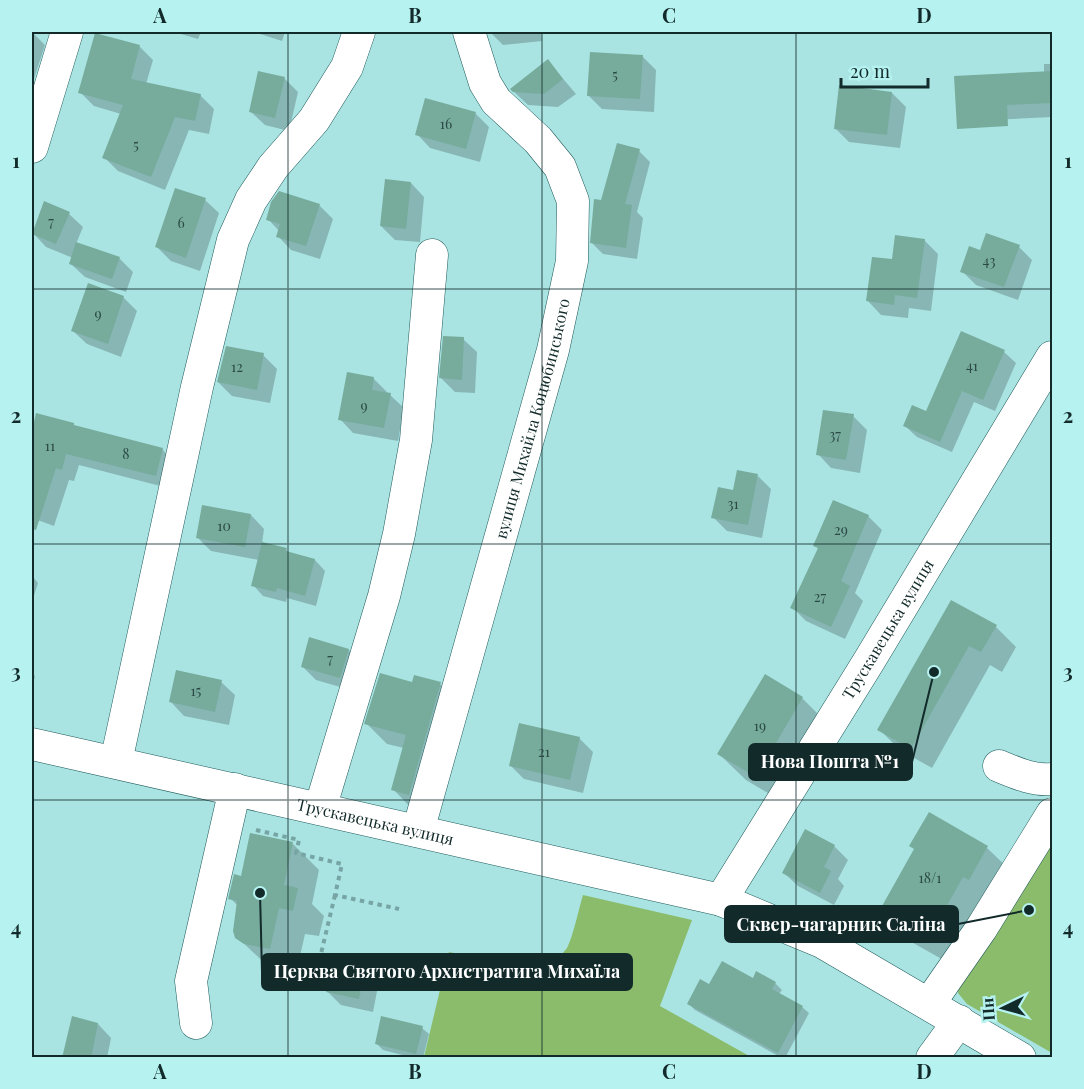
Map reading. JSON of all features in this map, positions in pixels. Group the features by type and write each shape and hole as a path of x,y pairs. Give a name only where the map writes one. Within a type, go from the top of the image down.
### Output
{"street":[{"path":"32,147 67,32"},
{"path":"116,762 197,387 233,240 251,200 273,167 314,120 347,68 359,32"},
{"name":"вулиця Михайла Коцюбинського","path":"418,831 553,350 572,261 573,201 560,167 538,140 496,101 485,82 469,32"},
{"path":"320,809 384,596 399,534 416,440 432,255"},
{"name":"Трускавецька вулиця","path":"721,900 869,662 1053,357"},
{"name":"Трускавецька вулиця","path":"32,744 721,900 822,942 1020,1058"},
{"path":"999,766 1020,775 1053,779"},
{"path":"195,1023 191,981 234,789"},
{"path":"929,1004 981,928 1053,814"},
{"path":"932,1058 959,1022"}],"path":[{"path":"253,829 299,840 296,853 342,864 313,987"},
{"path":"335,895 399,909"}],"green space":[{"path":"1052,841 1052,1053 967,1004 958,993 959,978"},
{"path":"583,895 692,920 660,1006 751,1057 424,1057 449,952 511,965 543,963 557,958 567,948"}],"building":[{"path":"95,33 140,45 131,79 201,94 195,121 175,117 151,177 102,158 123,105 78,93"},
{"path":"590,52 643,55 640,99 587,96"},
{"path":"548,59 563,79 544,94 513,92 510,89"},
{"path":"258,71 285,77 275,118 249,112"},
{"path":"1053,71 1053,103 1007,105 1008,126 957,129 954,76"},
{"path":"839,85 892,92 887,135 834,129"},
{"path":"425,98 476,112 466,149 415,135"},
{"path":"617,143 640,149 625,204 632,205 626,248 590,243 594,199 601,200"},
{"path":"385,179 411,182 406,229 380,226"},
{"path":"175,188 206,198 186,258 155,247"},
{"path":"279,191 320,204 306,246 276,237 280,224 266,220 271,202"},
{"path":"44,201 70,212 56,244 32,234"},
{"path":"986,233 1020,245 1004,287 960,272 969,246 980,250"},
{"path":"895,235 925,239 917,298 895,295 894,305 866,301 872,257 892,259"},
{"path":"76,242 120,257 112,279 69,264"},
{"path":"88,283 124,296 108,344 71,331"},
{"path":"961,331 1005,350 983,400 962,391 940,442 903,426 912,405 926,411"},
{"path":"443,336 464,337 462,380 439,378"},
{"path":"226,346 264,353 257,390 217,382"},
{"path":"347,372 374,377 372,390 391,393 384,428 338,420"},
{"path":"823,410 854,414 846,460 816,455"},
{"path":"36,413 163,448 156,476 66,454 62,470 56,468 36,530 32,529 32,431"},
{"path":"737,470 758,474 748,525 711,518 718,487 733,490"},
{"path":"833,500 869,515 841,581 850,586 831,627 790,608 818,548 813,546"},
{"path":"202,505 251,514 245,547 196,538"},
{"path":"262,542 287,548 286,551 315,559 305,596 277,588 276,592 251,586"},
{"path":"951,600 997,625 981,652 969,646 911,749 877,730"},
{"path":"309,637 349,649 340,678 301,667"},
{"path":"176,670 222,680 215,712 169,702"},
{"path":"380,673 412,682 414,675 441,682 409,795 391,790 406,735 364,724"},
{"path":"765,674 803,697 756,777 717,754"},
{"path":"519,723 580,737 570,780 509,766"},
{"path":"929,812 988,846 969,880 963,877 926,943 877,915 914,849 909,846"},
{"path":"805,829 835,845 824,867 831,871 820,893 782,873"},
{"path":"250,833 293,842 284,885 298,888 293,911 279,908 270,949 244,944 235,938 233,931 237,901 228,899 234,874 241,876"},
{"path":"333,958 366,966 359,999 326,992"},
{"path":"722,961 753,978 756,971 776,982 772,989 803,1006 778,1053 687,1004 700,979 709,984"},
{"path":"72,1016 98,1023 91,1058 62,1058"},
{"path":"381,1016 423,1026 416,1054 375,1044"}],"place":[{"name":"Нова Пошта №1","path":"934,672"},
{"name":"Церква Святого Архистратига Михаїла","path":"260,893"},
{"name":"Сквер-чагарник Саліна","path":"1029,910"}]}
